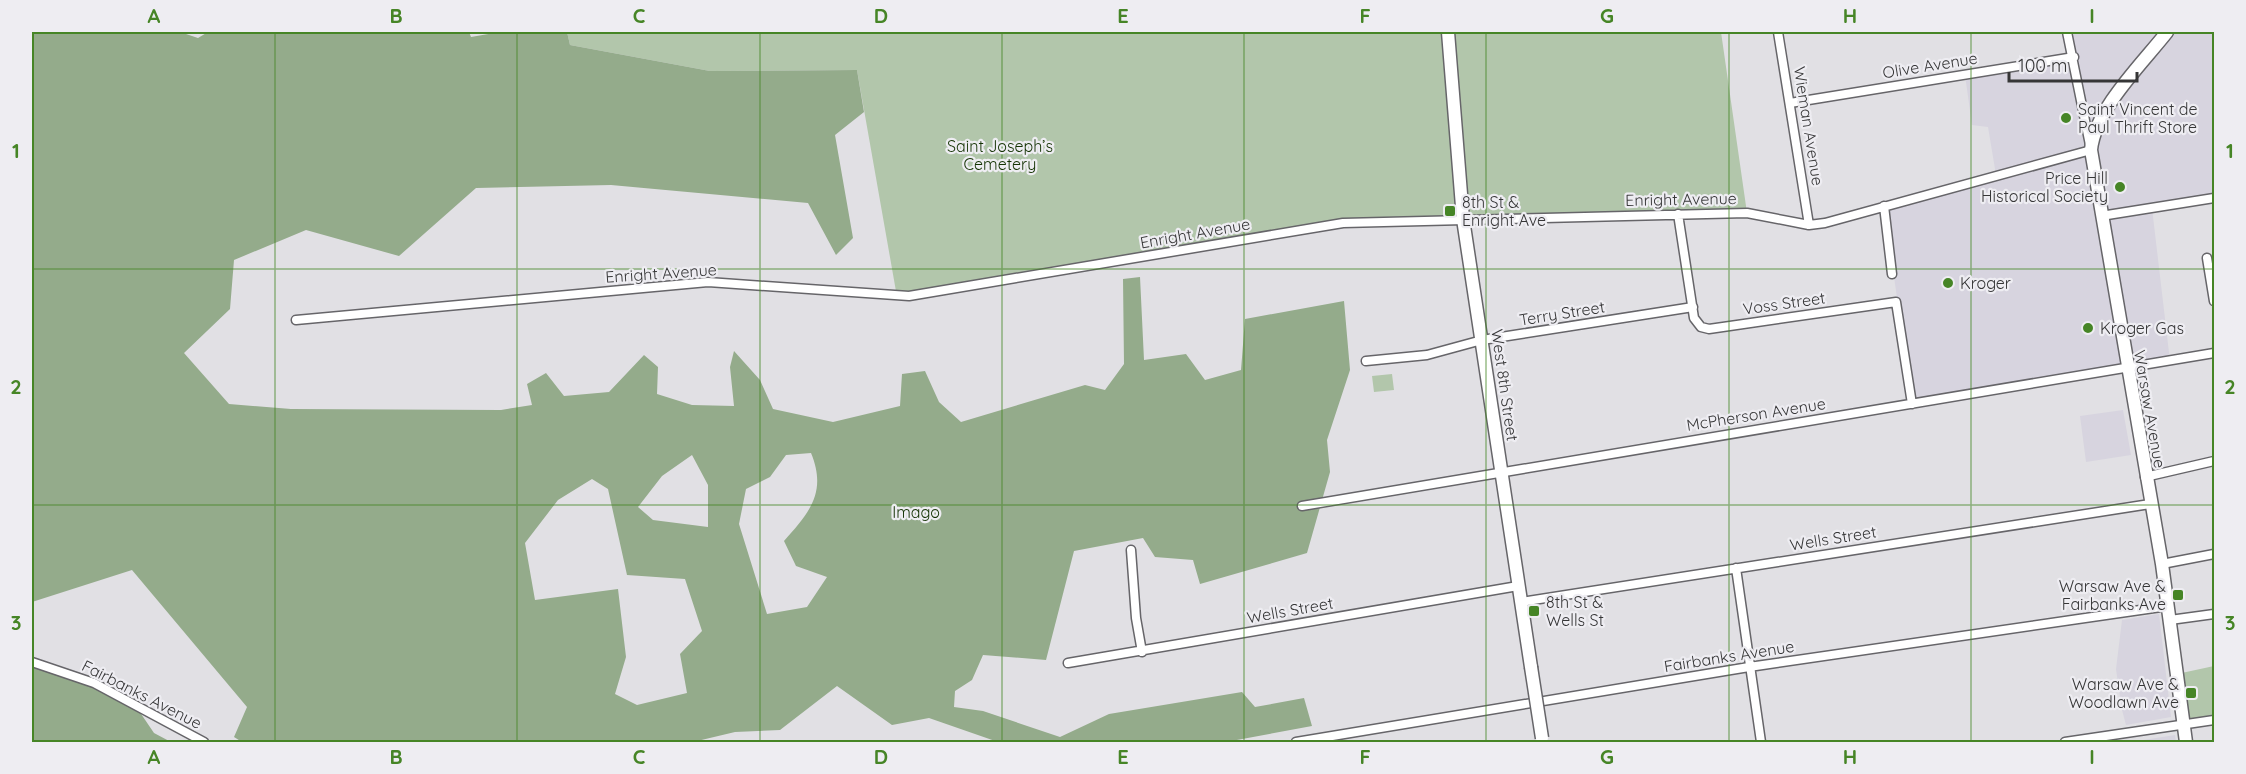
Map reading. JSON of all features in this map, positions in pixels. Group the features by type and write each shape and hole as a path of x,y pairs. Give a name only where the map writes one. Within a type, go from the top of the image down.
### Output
{"main road":[{"name":"West 8th Street","path":"1448,32 1463,219 1543,740"},
{"name":"Warsaw Avenue","path":"2167,32 2108,107 2094,133 2091,150 2126,368 2162,564 2187,742"}],"street":[{"name":"Wieman Avenue","path":"1778,32 1809,225"},
{"path":"2067,32 2074,57 2091,150"},
{"name":"Olive Avenue","path":"1790,103 2074,57"},
{"name":"Enright Avenue","path":"296,320 708,282 909,296 1343,223 1746,213 1809,225 2091,150"},
{"path":"2101,216 2214,198"},
{"path":"1884,206 1892,274"},
{"path":"1678,214 1693,307"},
{"path":"2207,258 2214,301"},
{"name":"Voss Street","path":"1693,307 1697,324 1709,329 1896,302 1912,404"},
{"name":"Terry Street","path":"1366,361 1427,355 1482,340 1693,307"},
{"name":"McPherson Avenue","path":"1302,506 2214,353"},
{"path":"2145,477 2214,461"},
{"name":"Wells Street","path":"1521,602 2150,504"},
{"path":"1131,550 1136,618 1142,652"},
{"path":"2162,564 2214,554"},
{"path":"1736,568 1761,742"},
{"name":"Wells Street","path":"1068,663 1518,586"},
{"name":"Fairbanks Avenue","path":"1296,742 1749,667 2168,606"},
{"path":"2170,620 2214,614"},
{"name":"Fairbanks Avenue","path":"32,663 94,683 204,742"},
{"path":"2065,742 2174,724 2184,725 2214,720"}],"shaded area":[{"path":"2067,32 2214,32 2214,198 2152,208 2170,361 1912,404 1884,206 1996,175 1988,127 1972,125 1965,75 2074,57"},
{"path":"2123,410 2131,455 2086,462 2080,416"},
{"path":"2159,614 2171,717 2126,725 2116,669 2122,620"},
{"path":"2175,735 2176,742 2131,742"}],"green space":[{"name":"Imago","path":"32,32 180,32 198,38 208,32 469,32 471,37 500,32 567,32 570,45 710,71 857,70 864,112 835,135 853,238 836,255 808,203 611,185 476,188 399,256 306,230 234,260 230,309 184,353 229,404 291,409 501,410 532,405 527,384 546,373 564,396 609,392 644,355 658,367 657,394 692,405 734,406 730,367 734,351 760,380 773,409 833,422 900,406 902,374 925,371 939,402 961,422 1085,385 1105,390 1124,364 1123,279 1140,277 1144,360 1186,354 1205,380 1241,370 1245,319 1344,301 1350,370 1327,440 1330,472 1307,553 1200,584 1193,560 1155,557 1143,538 1074,551 1046,660 983,655 972,680 955,691 954,707 983,711 1060,737 1109,714 1242,692 1255,707 1304,698 1312,726 1226,742 998,742 929,718 892,725 837,686 780,730 735,732 693,742 242,742 234,737 247,707 132,570 32,602","holes":["811,453 817,479 813,501 808,511 784,541 796,566 827,577 807,607 767,614 739,524 746,489 770,477 786,455","692,455 708,485 708,527 653,520 638,507 662,476","592,479 608,489 627,575 685,579 702,631 680,654 687,693 637,705 615,694 626,657 618,589 535,600 525,543 558,500"]},
{"name":"Saint Joseph’s Cemetery","path":"567,32 1721,32 1747,213 1363,222 897,297 857,70 710,71 570,45"},
{"path":"1392,374 1394,390 1374,392 1372,376"},
{"path":"32,662 71,674 135,705 154,733 171,742 32,742"},
{"path":"2214,666 2214,720 2184,725 2177,674"}],"place":[{"name":"Saint Vincent de Paul Thrift Store","path":"2066,118"},
{"name":"Price Hill Historical Society","path":"2120,187"},
{"name":"8th St & Enright Ave","path":"1450,211"},
{"name":"Kroger","path":"1948,283"},
{"name":"Kroger Gas","path":"2088,328"},
{"name":"Warsaw Ave & Fairbanks Ave","path":"2178,595"},
{"name":"8th St & Wells St","path":"1534,611"},
{"name":"Warsaw Ave & Woodlawn Ave","path":"2191,693"}]}
